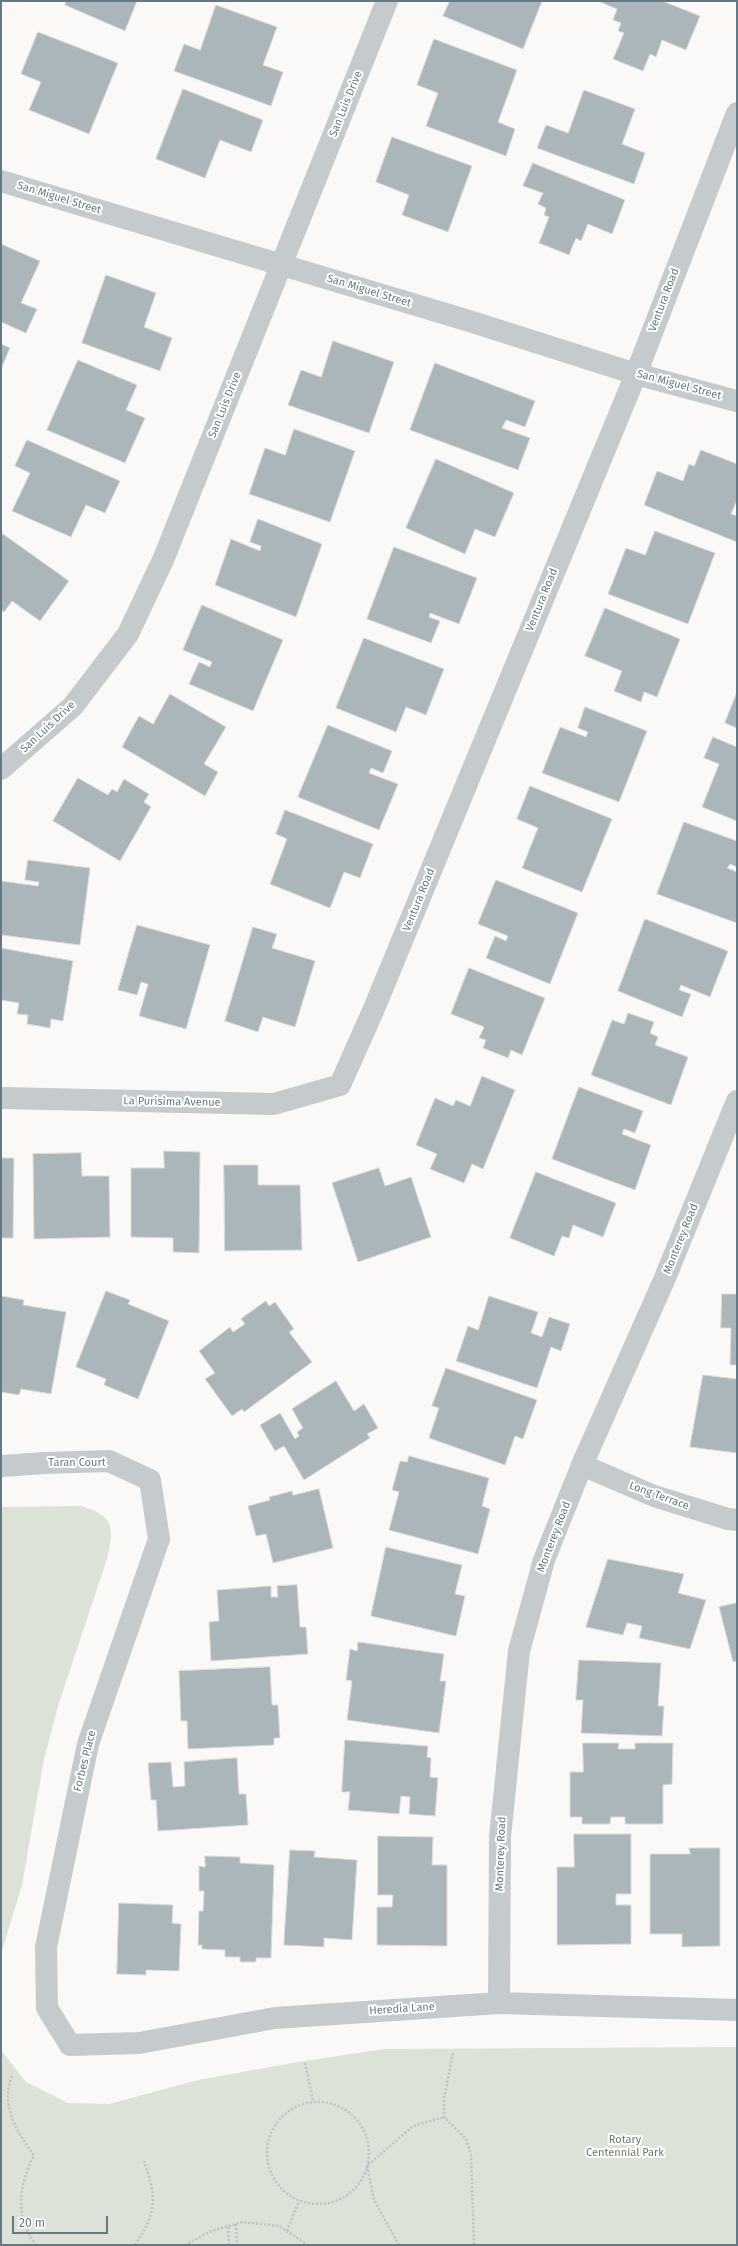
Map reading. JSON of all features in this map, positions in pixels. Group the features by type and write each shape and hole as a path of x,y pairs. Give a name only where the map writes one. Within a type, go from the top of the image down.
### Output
{"street":[{"name":"San Luis Drive","path":"1,769 73,706 128,634 163,560 387,1"},
{"name":"Ventura Road","path":"340,1085 379,996 636,374 737,113"},
{"name":"San Miguel Street","path":"1,181 466,320 636,374 737,401"},
{"name":"La Purisima Avenue","path":"1,1098 274,1104 340,1085"},
{"name":"Monterey Road","path":"499,2003 500,1837 519,1651 544,1560 582,1466 665,1278 737,1100"},
{"name":"Taran Court","path":"1,1466 45,1462 109,1461 150,1480"},
{"name":"Long Terrace","path":"582,1466 654,1496 728,1519 737,1520"},
{"name":"Forbes Place","path":"70,2045 47,2008 46,1947 88,1744 159,1539 150,1480"},
{"name":"Heredia Lane","path":"70,2045 139,2043 275,2018 499,2003 737,2010"}],"path":[{"path":"453,2053 444,2098 444,2118 466,2139 471,2155 474,2245"},
{"path":"305,2063 313,2101"},
{"path":"12,2076 8,2082 4,2103 16,2132 34,2155 23,2177 21,2207 26,2232 36,2245"},
{"path":"317,2100 343,2107 363,2126 370,2152 367,2166 364,2178 345,2198 319,2206 292,2199 273,2180 266,2154 272,2128 291,2108 313,2101 317,2100"},
{"path":"367,2166 413,2126 444,2118"},
{"path":"135,2245 147,2226 153,2205 152,2183 144,2161"},
{"path":"367,2166 374,2200 399,2245"},
{"path":"287,2231 300,2201"},
{"path":"185,2245 209,2232 242,2222 279,2226 308,2245"},
{"path":"236,2224 237,2245"},
{"path":"228,2227 229,2245"}],"green space":[{"path":"81,1506 100,1514 106,1519 111,1531 111,1539 107,1559 59,1703 44,1759 22,1885 1,1954 1,1507"},
{"name":"Rotary Centennial Park","path":"737,2047 737,2245 1,2245 1,2050 26,2082 68,2103 109,2104 198,2080 292,2063 384,2049"}],"building":[{"path":"66,1 137,1 125,31 65,5"},
{"path":"450,1 542,1 523,49 443,16"},
{"path":"598,1 662,1 700,16 686,50 662,40 656,57 650,54 643,71 613,59 624,33 618,31 621,23 613,20 617,9"},
{"path":"216,5 277,27 263,65 283,72 271,106 174,71 184,44 200,50"},
{"path":"38,32 118,63 89,134 29,110 41,82 21,74"},
{"path":"434,39 517,70 498,122 515,129 506,156 426,126 438,93 417,85"},
{"path":"183,89 263,120 251,152 220,140 205,178 156,159"},
{"path":"584,90 635,109 622,144 645,153 634,184 537,148 546,125 568,133"},
{"path":"392,137 472,166 448,232 402,215 409,195 376,182"},
{"path":"533,163 625,200 612,234 588,224 581,241 576,238 569,255 539,243 549,217 544,215 546,208 538,204 543,193 523,186"},
{"path":"1,244 40,261 21,303 37,309 26,333 1,322"},
{"path":"106,275 156,293 144,327 172,338 160,371 82,343"},
{"path":"333,341 394,362 369,433 288,405 301,370 321,377"},
{"path":"1,344 10,348 1,369"},
{"path":"78,360 137,385 126,410 145,418 125,463 47,430"},
{"path":"435,363 535,401 525,427 506,420 502,428 530,438 518,470 410,430"},
{"path":"294,429 355,451 330,522 249,494 265,448 285,455"},
{"path":"27,440 120,481 105,513 86,505 71,537 12,511 30,473 15,466"},
{"path":"701,450 737,464 737,500 731,514 737,516 737,542 644,505 657,471 683,481 689,464 694,466"},
{"path":"436,459 514,493 495,537 475,529 465,554 406,528"},
{"path":"258,519 322,544 296,617 215,585 231,539 260,551 261,546 250,542"},
{"path":"655,531 715,553 688,624 608,594 626,548 645,555"},
{"path":"3,534 69,581 40,621 12,601 4,612 1,610 1,537"},
{"path":"394,547 477,578 459,624 430,613 429,617 440,621 431,643 367,619"},
{"path":"202,605 283,640 253,711 189,684 199,662 210,667 212,662 183,650"},
{"path":"605,608 680,639 657,697 644,692 641,702 614,691 622,671 585,656"},
{"path":"364,638 444,669 426,715 406,707 396,732 336,708"},
{"path":"737,692 737,728 725,723"},
{"path":"170,694 226,727 204,764 218,772 205,796 122,747 139,716 153,724"},
{"path":"585,707 647,731 619,802 542,773 560,727 586,737 588,732 578,728"},
{"path":"328,725 392,751 383,773 371,768 369,773 398,784 379,830 298,797"},
{"path":"713,737 737,747 737,821 702,807 719,764 704,758"},
{"path":"78,778 108,795 112,789 117,792 124,779 149,794 144,802 151,807 120,861 53,821"},
{"path":"530,786 612,819 582,892 522,868 538,828 517,819"},
{"path":"285,810 373,844 360,878 344,872 330,908 270,884 287,839 276,834"},
{"path":"684,822 737,841 737,867 730,864 727,868 737,872 737,923 657,894"},
{"path":"28,860 90,868 80,945 1,935 1,881 38,886 39,882 25,880"},
{"path":"496,880 578,913 550,984 486,958 495,936 506,941 508,936 478,924"},
{"path":"645,919 728,951 710,997 681,985 679,990 691,994 682,1017 618,991"},
{"path":"137,925 210,945 186,1029 139,1016 148,984 141,982 137,995 118,990"},
{"path":"253,927 277,934 272,948 315,961 295,1027 263,1017 258,1032 225,1021"},
{"path":"1,948 73,961 63,1021 51,1019 50,1028 27,1024 28,1015 17,1014 19,1003 1,1000"},
{"path":"469,968 545,998 522,1055 511,1050 508,1058 483,1048 486,1040 479,1038 484,1027 451,1014"},
{"path":"628,1013 654,1022 650,1033 658,1037 655,1045 688,1057 671,1105 591,1075 612,1020 624,1024"},
{"path":"482,1076 515,1090 483,1169 472,1164 464,1183 430,1169 437,1154 416,1145 435,1098 453,1106 456,1100 470,1106"},
{"path":"579,1087 643,1111 635,1133 624,1129 622,1134 651,1145 635,1190 552,1159"},
{"path":"164,1151 200,1152 199,1253 173,1252 173,1238 131,1237 131,1168 164,1168"},
{"path":"81,1153 82,1176 109,1176 110,1237 34,1239 33,1154"},
{"path":"1,1158 14,1158 13,1238 1,1238"},
{"path":"224,1165 258,1165 258,1185 300,1185 302,1250 225,1251"},
{"path":"379,1168 385,1186 411,1177 431,1237 358,1262 332,1183"},
{"path":"536,1172 616,1203 603,1237 573,1225 569,1238 562,1236 554,1256 510,1238"},
{"path":"106,1291 130,1300 128,1304 169,1321 138,1399 104,1385 106,1379 76,1367"},
{"path":"722,1294 737,1294 737,1365 730,1365 731,1328 721,1328"},
{"path":"1,1296 24,1300 23,1305 66,1312 51,1394 21,1389 19,1395 1,1392"},
{"path":"489,1296 538,1312 531,1333 542,1337 549,1317 570,1324 561,1351 551,1347 537,1388 456,1361 468,1326 478,1330"},
{"path":"266,1301 269,1306 275,1302 294,1329 289,1332 312,1362 244,1412 242,1409 232,1416 205,1379 215,1373 199,1351 230,1327 233,1332 245,1324 241,1319"},
{"path":"446,1368 537,1400 523,1439 515,1436 505,1465 429,1438 439,1408 432,1406"},
{"path":"703,1375 737,1379 737,1453 690,1447"},
{"path":"336,1381 354,1411 364,1404 378,1428 367,1434 370,1438 304,1480 284,1446 275,1451 260,1425 280,1413 295,1439 299,1436 297,1432 303,1428 292,1409"},
{"path":"409,1456 489,1478 482,1506 490,1509 478,1554 389,1530 399,1492 392,1490 400,1461 407,1462"},
{"path":"319,1489 333,1548 273,1563 266,1534 256,1536 248,1506 270,1500 269,1497 292,1491 293,1495"},
{"path":"386,1547 462,1565 455,1594 465,1596 456,1636 371,1616"},
{"path":"608,1559 684,1574 678,1593 706,1600 690,1649 639,1638 642,1626 627,1623 623,1635 586,1627"},
{"path":"297,1585 300,1627 306,1627 308,1654 211,1661 209,1622 219,1621 217,1590 271,1586 271,1597 278,1597 277,1586"},
{"path":"737,1603 737,1661 733,1662 719,1607"},
{"path":"358,1642 444,1654 440,1681 446,1681 439,1733 347,1720 352,1681 346,1680 350,1649 357,1651"},
{"path":"579,1660 661,1663 658,1706 664,1706 662,1736 581,1733 583,1700 576,1700"},
{"path":"270,1667 272,1705 278,1705 280,1738 274,1738 274,1745 188,1749 187,1721 181,1721 179,1671"},
{"path":"345,1740 428,1746 427,1757 431,1758 430,1777 438,1778 435,1816 409,1814 410,1797 401,1796 399,1814 348,1810 350,1792 342,1792"},
{"path":"583,1743 619,1743 618,1749 635,1749 635,1743 673,1743 672,1784 663,1785 663,1824 625,1824 625,1817 611,1817 610,1824 582,1824 582,1817 570,1817 570,1772 583,1772"},
{"path":"237,1758 239,1794 246,1794 248,1825 158,1831 156,1800 151,1800 148,1763 171,1762 173,1787 185,1786 184,1762"},
{"path":"574,1834 631,1834 631,1894 616,1894 616,1905 631,1905 631,1944 557,1945 557,1867 574,1867"},
{"path":"378,1836 433,1837 432,1865 447,1865 447,1946 377,1945 377,1907 392,1907 393,1895 378,1895"},
{"path":"689,1848 720,1848 720,1946 682,1947 682,1934 650,1934 650,1854 690,1854"},
{"path":"290,1850 315,1851 314,1857 357,1860 352,1940 324,1938 324,1947 284,1945"},
{"path":"205,1856 240,1857 240,1863 274,1865 271,1958 256,1958 256,1962 240,1962 240,1957 225,1957 225,1950 202,1949 202,1945 198,1945 199,1911 203,1911 204,1891 199,1891 199,1866 205,1867"},
{"path":"119,1903 173,1905 172,1923 181,1924 179,1971 146,1970 146,1975 117,1974"}]}
